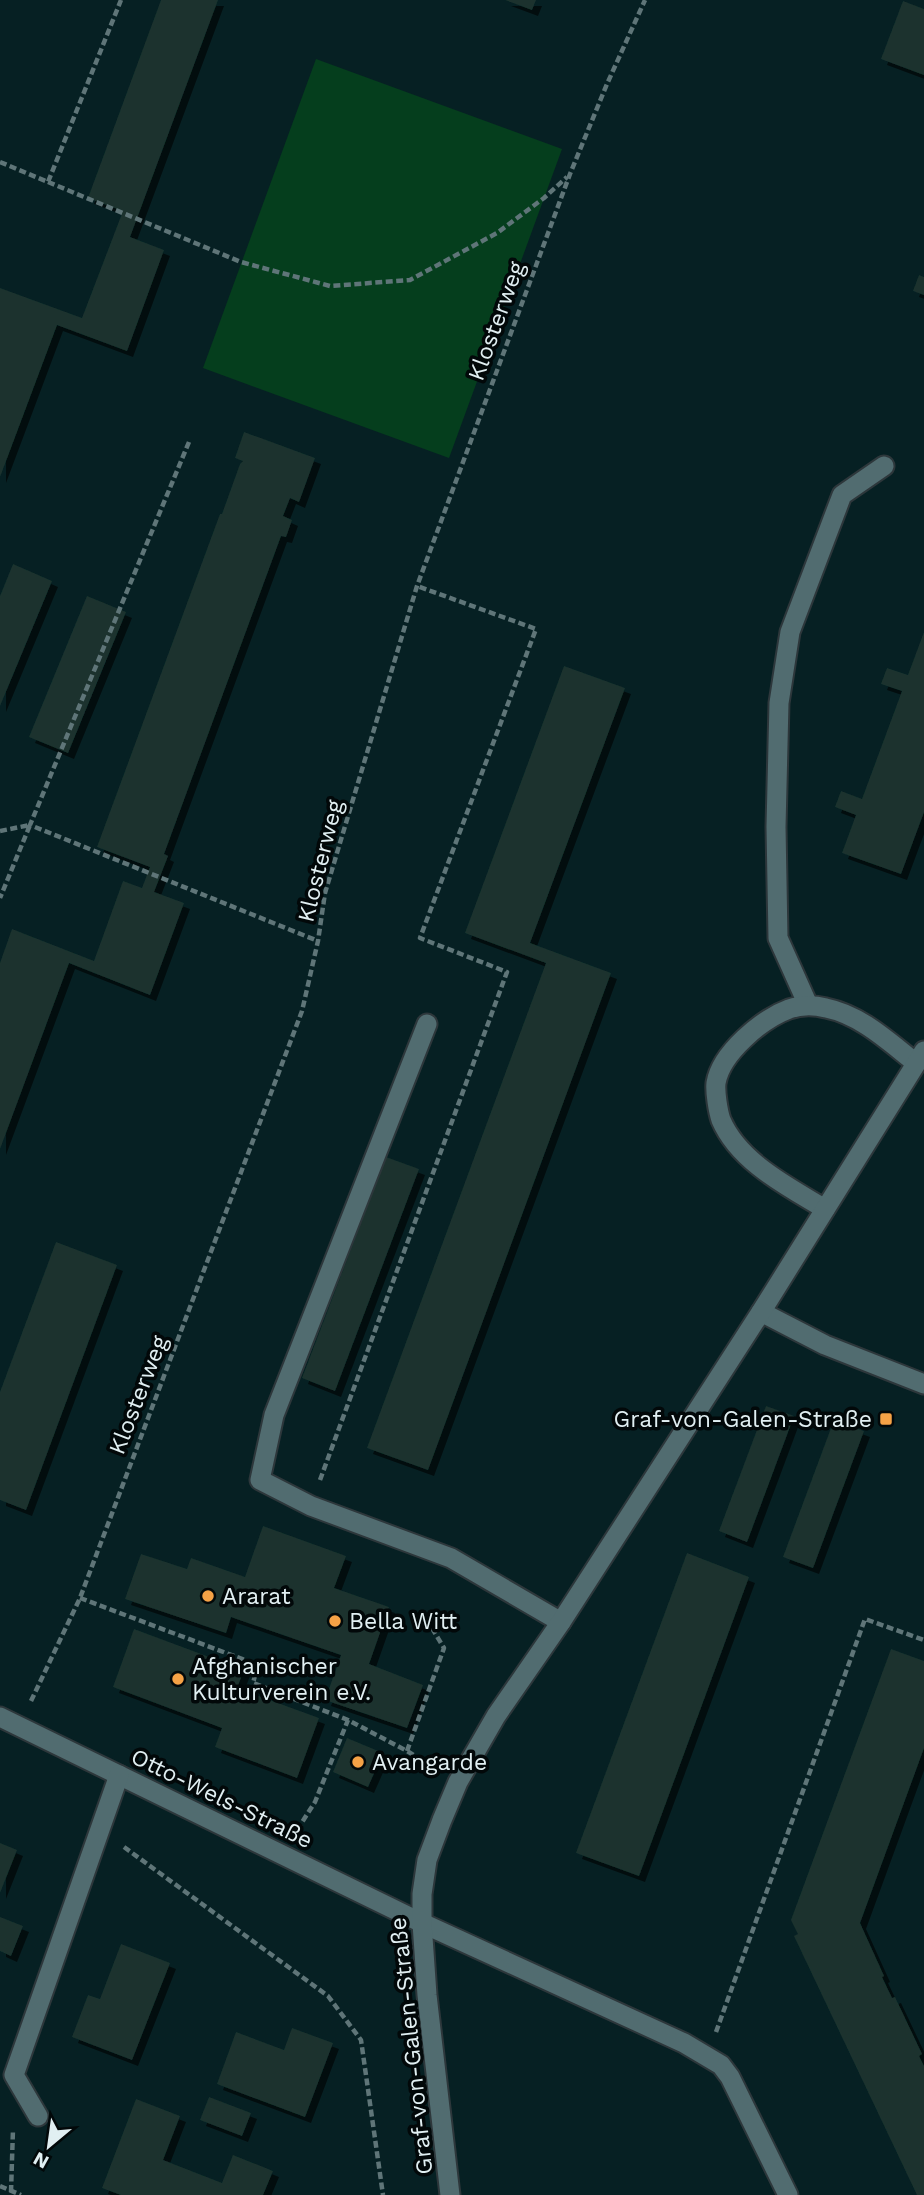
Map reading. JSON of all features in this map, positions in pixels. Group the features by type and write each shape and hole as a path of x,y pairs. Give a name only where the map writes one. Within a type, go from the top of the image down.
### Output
{"street":[{"path":"825,1209 775,1179 742,1152 721,1119 715,1085 721,1068 747,1037 763,1023 790,1009 808,1005 778,939 776,827 779,703 790,632 842,495 884,466"},
{"name":"Graf-von-Galen-Straße","path":"450,2195 427,1995 422,1894 427,1860 458,1782 496,1716 561,1622 761,1312 920,1057 851,1016 808,1005"},
{"path":"427,1024 274,1415 260,1480 311,1506 451,1558 561,1622"},
{"path":"761,1312 825,1345 924,1384"},
{"name":"Otto-Wels-Straße","path":"0,1717 422,1923 707,2056 721,2065 730,2077 788,2195"},
{"path":"38,2116 14,2075 119,1775"}],"path":[{"path":"48,182 121,0"},
{"name":"Klosterweg","path":"19,1727 80,1598 302,1011 318,941 325,893 417,586 570,174 645,0"},
{"path":"0,162 241,262 330,286 410,280 497,233 544,198 570,174"},
{"path":"0,898 189,442"},
{"path":"0,831 30,825 318,941"},
{"path":"80,1598 258,1665 253,1683 348,1720 458,1782"},
{"path":"707,2056 865,1619 924,1640"},
{"path":"407,1751 444,1648 429,1623"},
{"path":"282,1854 315,1802 348,1720"},
{"path":"100,1830 328,1996 361,2040 383,2195"},
{"path":"0,2186 21,2195"}],"green space":[{"path":"316,59 562,149 449,458 203,368"}],"building":[{"path":"161,0 218,0 130,237 164,250 127,351 57,325 0,477 0,288 82,318 123,211 88,198"},
{"path":"505,0 536,0 532,10"},
{"path":"903,1 924,9 924,75 881,59"},
{"path":"919,275 924,277 924,295 913,291"},
{"path":"244,432 315,458 299,502 290,498 283,516 292,520 286,537 281,536 164,854 168,856 154,892 184,903 150,995 69,963 0,1149 0,963 12,929 94,961 123,881 142,888 150,867 97,847 220,514 243,461 235,458"},
{"path":"13,564 52,581 0,706 0,596"},
{"path":"87,596 126,612 68,753 29,737"},
{"path":"924,632 924,812 901,874 842,853 856,815 835,807 841,791 862,799 902,691 881,684 887,668 908,675"},
{"path":"564,666 625,688 530,943 611,973 428,1470 367,1448 546,963 465,933"},
{"path":"386,1157 419,1169 335,1391 302,1378"},
{"path":"56,1242 117,1265 26,1510 0,1500 0,1392"},
{"path":"766,1406 794,1416 747,1542 719,1531"},
{"path":"834,1420 864,1431 813,1568 783,1557"},
{"path":"263,1526 346,1556 334,1588 389,1607 369,1664 423,1685 407,1728 325,1700 341,1655 231,1617 226,1633 125,1599 141,1554 187,1569 191,1558 245,1577"},
{"path":"687,1553 749,1577 639,1876 576,1853"},
{"path":"134,1629 244,1670 237,1688 319,1718 297,1778 215,1747 222,1728 113,1687"},
{"path":"891,1649 924,1661 924,1748 860,1923 884,1976 882,1977 892,1998 895,1997 922,2054 919,2056 924,2066 924,2195 917,2195 794,1936 798,1934 791,1920"},
{"name":"Avangarde","path":"347,1738 383,1753 368,1787 333,1772"},
{"path":"0,1843 17,1850 0,1893"},
{"path":"0,1917 23,1926 11,1956 0,1951"},
{"path":"121,1944 170,1963 132,2060 72,2037 88,1995 100,1999"},
{"path":"292,2028 333,2043 305,2117 217,2084 236,2032 284,2050"},
{"path":"209,2097 251,2113 242,2136 200,2120"},
{"path":"136,2099 180,2116 163,2160 222,2183 233,2155 273,2171 263,2195 121,2195 102,2188"}],"place":[{"name":"Graf-von-Galen-Straße","path":"886,1419"},
{"name":"Ararat","path":"208,1596"},
{"name":"Bella Witt","path":"335,1621"},
{"name":"Afghanischer Kulturverein e.V.","path":"178,1679"},
{"name":"Avangarde","path":"358,1762"}]}
